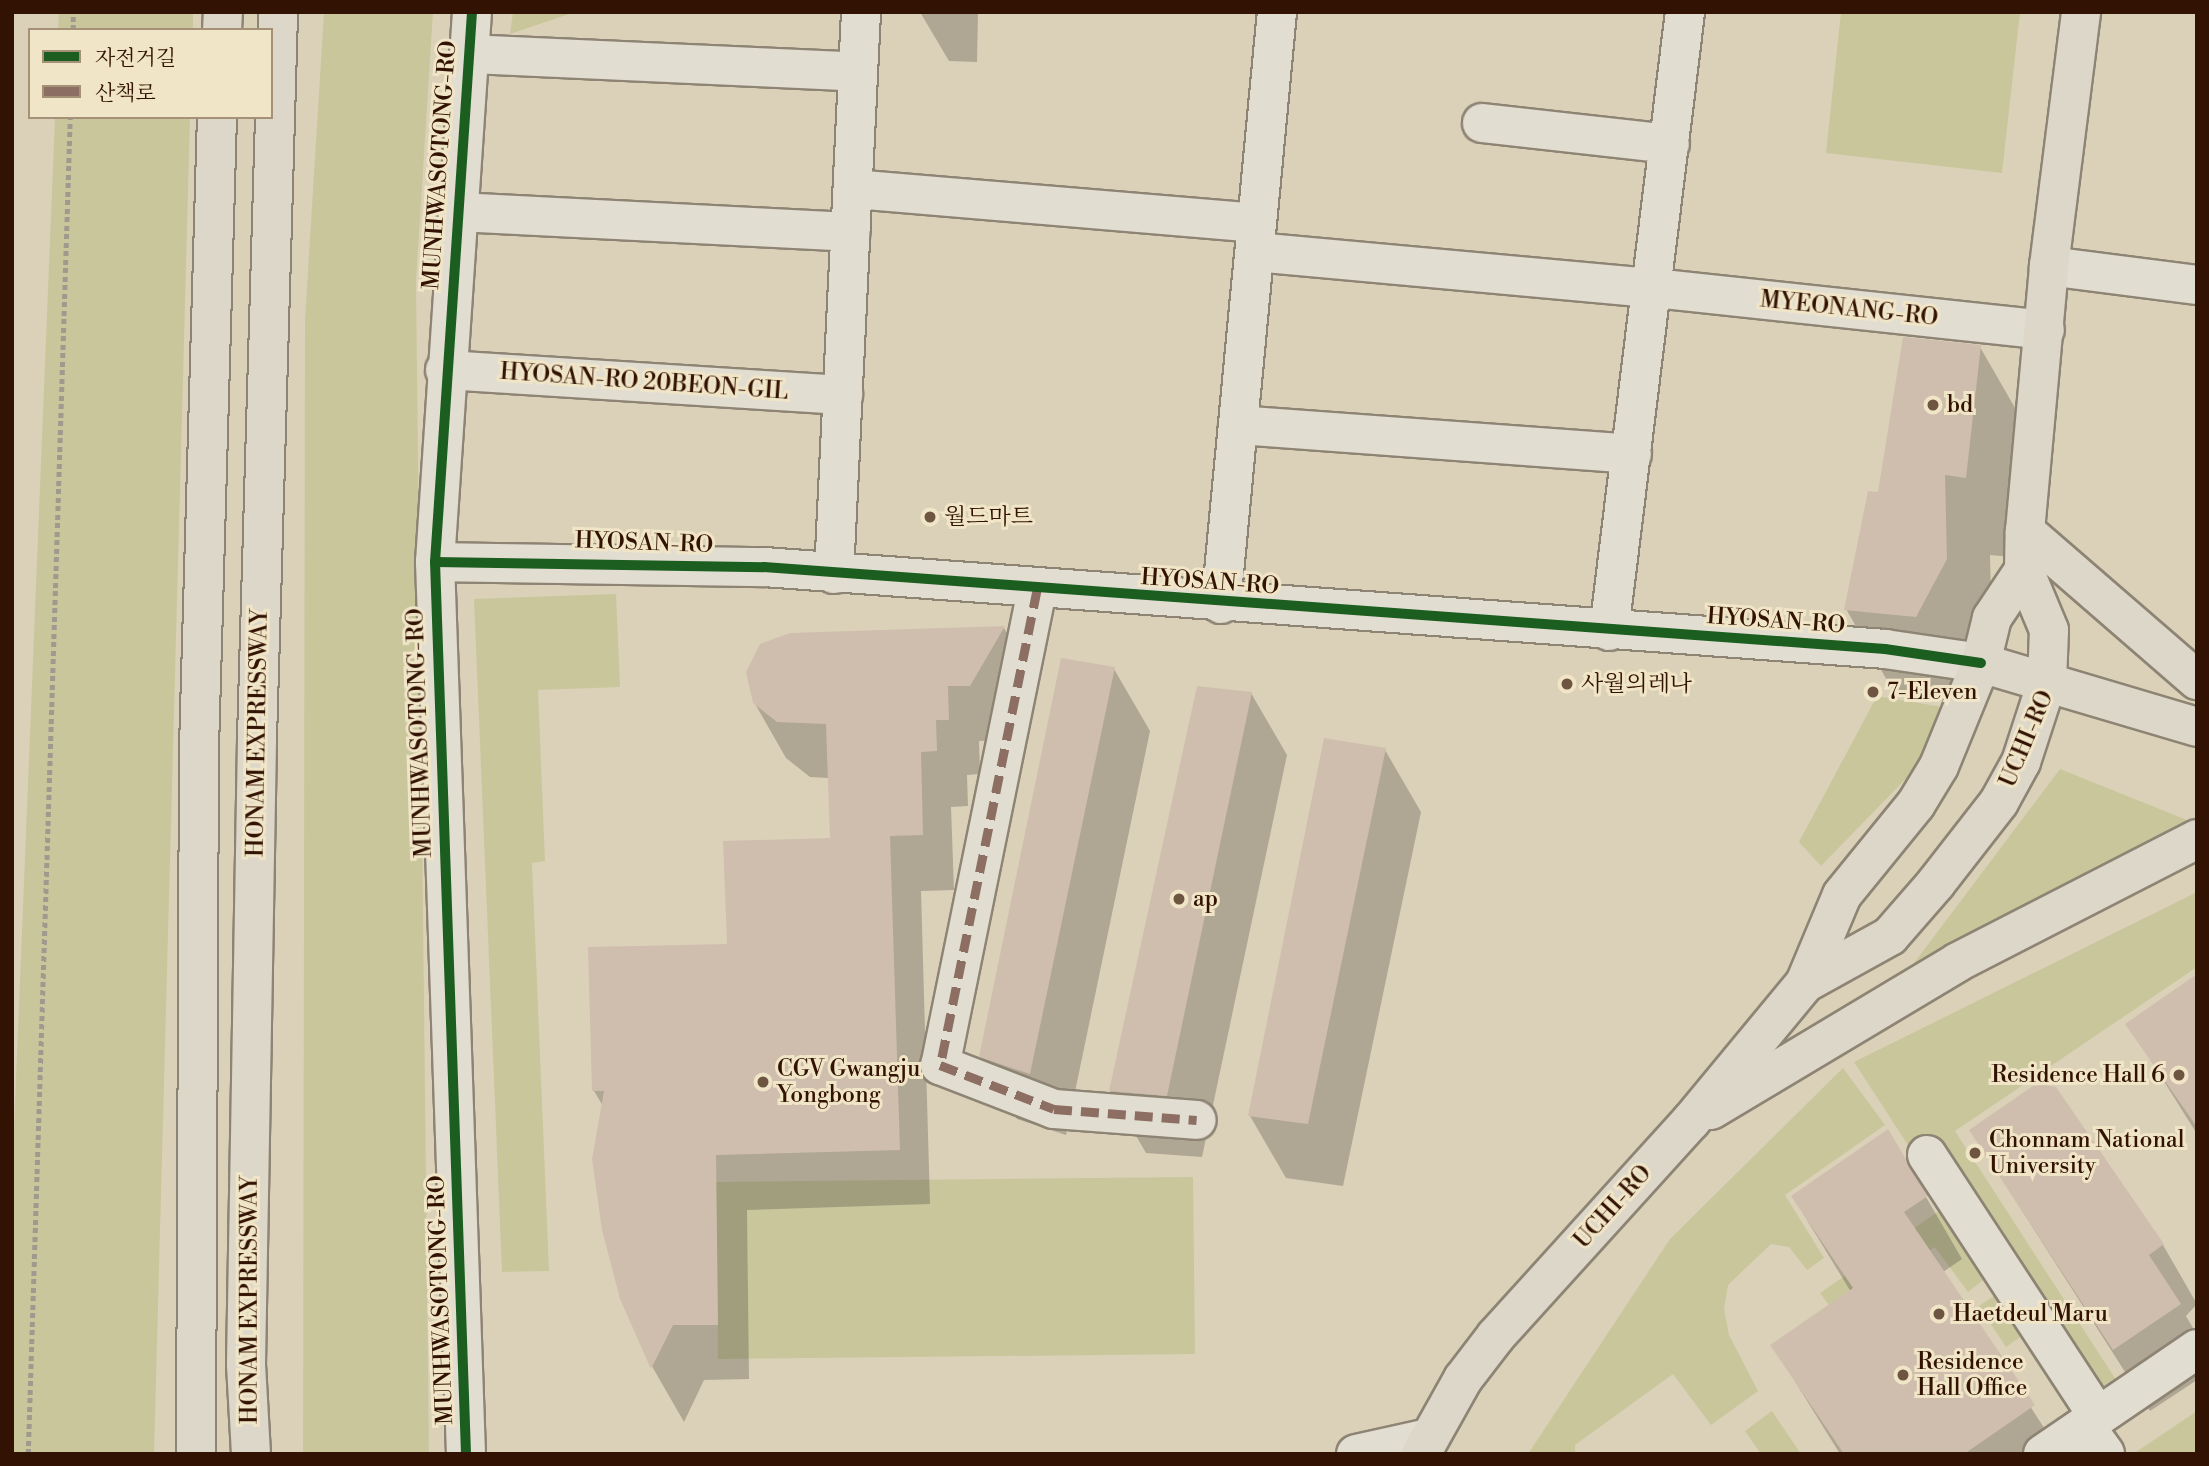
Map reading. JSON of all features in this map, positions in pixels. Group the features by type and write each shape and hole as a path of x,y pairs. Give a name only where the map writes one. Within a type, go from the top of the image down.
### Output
{"main road":[{"name":"HONAM EXPRESSWAY","path":"251,1454 246,1364 256,766 278,12"},
{"path":"2024,570 1992,618 1981,663 2047,682 2049,630 2024,570 2025,531 2049,266 2081,12"},
{"path":"196,1454 199,748 217,119"},
{"path":"2025,531 2197,680"},
{"name":"UCHI-RO","path":"1425,1446 1496,1336 1690,1121 1805,983 1842,895 1916,804 1939,766 1981,663"},
{"name":"UCHI-RO","path":"1805,983 1890,936 1936,883 1999,802 2021,762 2047,682 2197,727"},
{"path":"1690,1121 1958,962 2197,839"}],"street":[{"name":"MUNHWASOTONG-RO","path":"466,1454 435,562 445,370 472,12"},
{"path":"834,574 861,12"},
{"path":"1221,604 1277,12"},
{"path":"1609,631 1685,12"},
{"path":"469,54 858,72"},
{"path":"1482,123 1670,144"},
{"name":"MYEONANG-RO","path":"853,189 1049,206 1448,269 2045,330"},
{"path":"457,212 850,232"},
{"path":"2049,266 2196,281"},
{"name":"HYOSAN-RO 20BEON-GIL","path":"445,370 843,395"},
{"path":"1238,425 1632,454"},
{"name":"HYOSAN-RO","path":"435,562 557,561 834,574 1221,604 1885,649 1981,663"},
{"path":"1037,590 940,1065 1054,1108 1197,1120"},
{"path":"1927,1155 2096,1432"},
{"path":"2043,1454 2096,1432 2197,1349"},
{"name":"UCHI-RO","path":"1356,1454 1425,1446"}],"path":[{"path":"28,1454 70,119"}],"shaded area":[{"path":"59,12 193,12 193,28 58,28"},
{"path":"324,12 433,12 416,281 429,1454 303,1454 305,320"},
{"path":"513,12 575,12 510,34"},
{"path":"1841,12 2020,12 2002,173 1826,153"},
{"path":"55,119 190,119 154,1454 12,1454 12,1178"},
{"path":"616,594 620,687 538,690 545,861 532,863 549,1271 502,1272 474,599"},
{"path":"1877,696 1948,708 1926,758 1821,866 1799,842"},
{"path":"2060,769 2197,824 2197,860 1857,1039"},
{"path":"2197,892 2197,967 1955,1131 2120,1386 2083,1413 2029,1331 2006,1347 1979,1306 2003,1290 1991,1274 1968,1292 1935,1247 1834,1312 1820,1293 1942,1209 1952,1213 1854,1062"},
{"path":"1843,1068 1885,1125 1785,1195 1824,1258 1807,1270 1789,1247 1771,1244 1728,1285 1724,1309 1729,1335 1758,1391 1711,1425 1673,1374 1575,1445 1575,1454 1528,1454 1670,1239"},
{"path":"1193,1177 1195,1354 718,1359 716,1182"},
{"path":"1772,1411 1801,1454 1761,1454 1745,1431"},
{"path":"2197,1411 2197,1454 2133,1454"}],"building":[{"path":"1903,337 1981,345 1966,478 1945,475 1947,559 1916,617 1844,610 1868,491 1878,492"},
{"path":"1005,626 970,686 948,686 949,720 936,720 937,751 921,752 923,835 890,836 900,1150 716,1155 718,1325 673,1325 651,1369 620,1299 602,1230 592,1159 604,1091 592,1091 588,947 727,944 723,841 830,838 826,724 777,722 753,703 746,672 760,644 790,633"},
{"path":"1061,658 1115,667 1030,1074 979,1057"},
{"name":"ap","path":"1197,686 1252,692 1167,1096 1109,1091"},
{"path":"1324,738 1386,748 1308,1124 1248,1116"},
{"name":"Residence Hall 6","path":"2197,974 2197,1127 2125,1024"},
{"path":"2033,1086 2056,1087 2164,1244 2149,1255 2181,1304 2113,1350 1969,1130"},
{"name":"Residence Hall Office","path":"1888,1129 1928,1196 1904,1212 2035,1405 1964,1454 1844,1454 1770,1345 1853,1288 1791,1196"}],"marked path":[{"path":"1037,590 940,1065 1054,1109 1197,1120"}],"cycle path":[{"path":"466,1454 435,562 472,12"},
{"path":"435,562 764,567 1885,649 1981,663"}],"place":[{"name":"bd","path":"1933,405"},
{"name":"월드마트","path":"930,517"},
{"name":"사월의레나","path":"1567,684"},
{"name":"7-Eleven","path":"1873,692"},
{"name":"ap","path":"1179,899"},
{"name":"Residence Hall 6","path":"2179,1075"},
{"name":"CGV Gwangju Yongbong","path":"763,1082"},
{"name":"Chonnam National University","path":"1975,1153"},
{"name":"Haetdeul Maru","path":"1939,1314"},
{"name":"Residence Hall Office","path":"1903,1375"}]}
